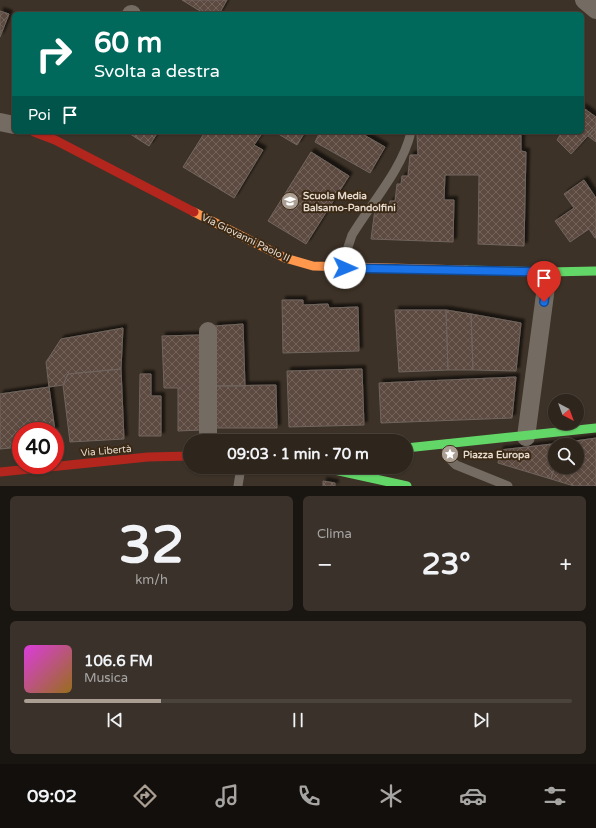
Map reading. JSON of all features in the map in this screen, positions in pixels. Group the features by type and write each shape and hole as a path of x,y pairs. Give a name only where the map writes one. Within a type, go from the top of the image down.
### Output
{"street":[{"path":"584,0 596,10"},
{"path":"0,122 12,125"},
{"name":"Via Giovanni Paolo II","path":"46,134 58,136 285,258 313,266 548,272 596,271"},
{"path":"526,437 548,272"},
{"path":"208,331 208,434"},
{"path":"413,447 526,437 596,428"},
{"name":"Via Libertà","path":"0,472 148,457 183,456"},
{"path":"352,474 406,486"}],"lane":[{"path":"345,268 348,247 352,236 402,159 411,134"},
{"path":"446,444 446,452 450,460 456,465 508,486"},
{"path":"238,486 240,474"}],"building":[{"path":"182,0 227,0 220,12 202,12"},
{"path":"0,11 9,14 0,37"},
{"path":"584,108 596,117 596,127 571,154 557,140 561,134 584,134"},
{"path":"596,127 596,142 588,136"},
{"path":"130,134 157,134 149,146"},
{"path":"204,134 262,134 254,145 263,150 234,198 183,167"},
{"path":"278,134 304,134 297,145"},
{"path":"319,134 362,134 385,147 370,173 315,142"},
{"path":"417,134 521,134 521,151 526,152 524,246 478,244 479,175 445,175 444,200 454,200 453,242 371,239 375,209 389,210 390,201 395,201 397,184 401,184 402,176 408,176 410,155 418,155"},
{"path":"311,152 349,176 306,244 268,221"},
{"path":"584,180 596,198 596,238 589,229 570,242 555,221 574,208 564,194"},
{"path":"282,300 303,300 303,305 328,304 329,308 358,307 359,351 283,353"},
{"path":"395,310 446,310 448,370 399,372"},
{"path":"446,310 471,314 473,370 448,370"},
{"path":"471,314 521,323 516,371 473,370"},
{"path":"243,324 245,386 215,386 214,326"},
{"path":"123,328 121,369 68,374 63,385 49,387 46,362 61,339"},
{"path":"200,335 202,430 178,431 178,388 164,388 162,336"},
{"path":"121,369 124,439 70,442 63,385 68,374"},
{"path":"362,369 364,425 289,427 287,371"},
{"path":"140,374 151,374 151,396 161,396 161,436 139,436"},
{"path":"516,377 512,418 381,423 379,383"},
{"path":"276,385 277,428 215,428 215,386"},
{"path":"49,387 54,422 12,422 12,448 0,449 0,394"},
{"path":"596,438 596,486 574,486 551,479 552,474 584,474 584,440"},
{"path":"548,444 548,474 552,474 551,479 498,463 500,450"},
{"path":"323,481 335,483 335,486 323,486"}],"traffic: fast":[{"path":"466,270 548,272 596,271"},
{"path":"413,447 596,428"},
{"path":"353,474 407,486"}],"traffic: slow":[{"path":"194,212 285,258 313,266 466,270"}],"traffic: jam":[{"path":"39,134 55,140 194,212"},
{"path":"0,472 148,457 183,456"}],"place":[{"name":"Scuola Media Balsamo-Pandolfini","path":"290,201"},
{"name":"Piazza Europa","path":"450,454"}],"route":[{"path":"345,268 548,272 544,302"}]}
